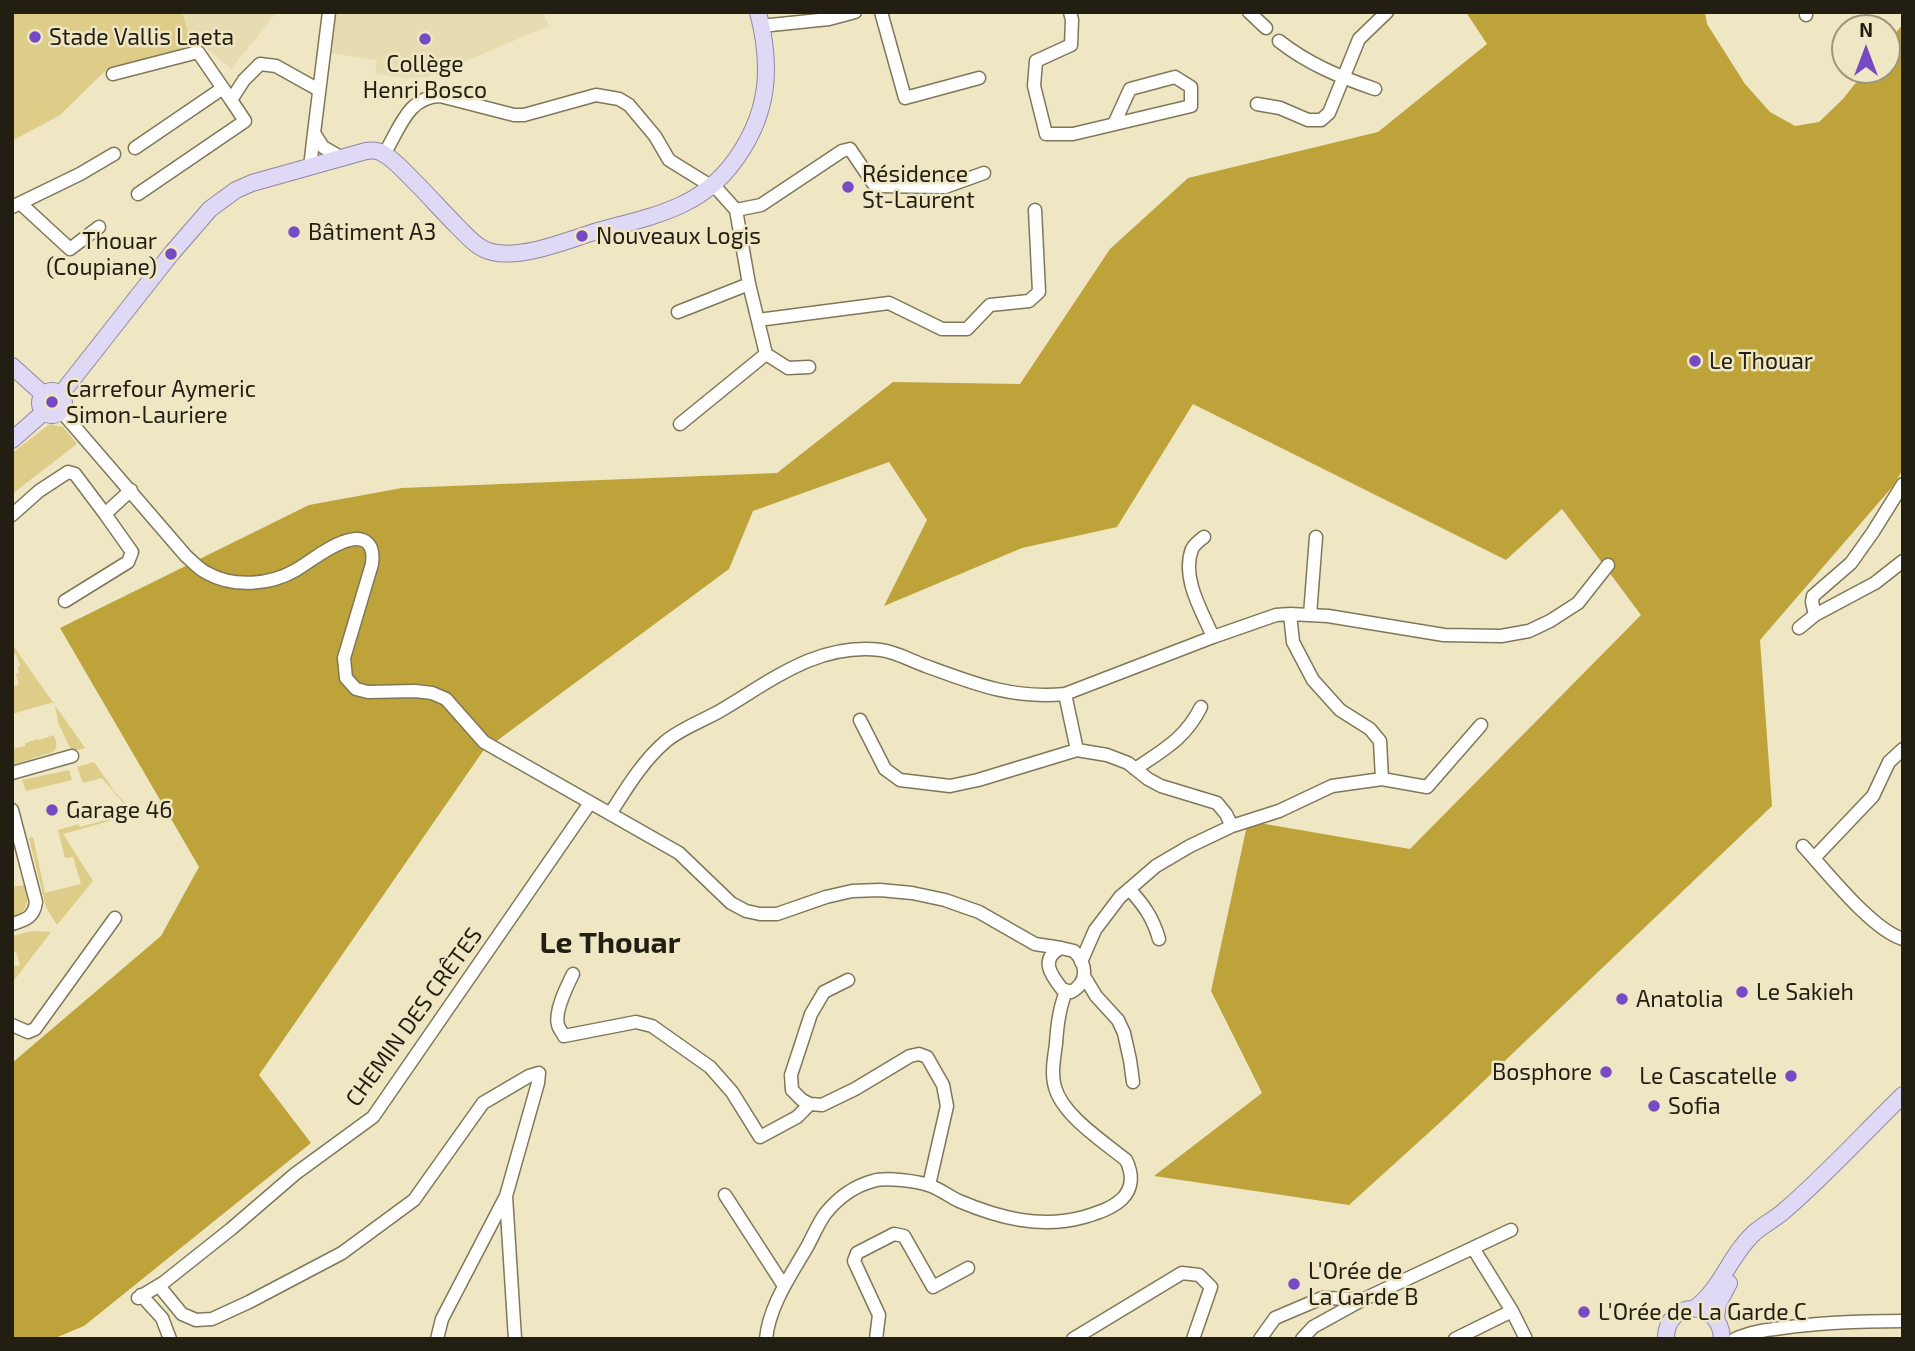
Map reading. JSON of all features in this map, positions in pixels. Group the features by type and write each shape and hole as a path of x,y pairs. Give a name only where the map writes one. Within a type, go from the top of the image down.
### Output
{"main road":[{"path":"61,394 171,254 210,209 236,190 253,183 366,151 378,151 399,166 474,243 492,252 506,254 534,249 683,204 710,187 743,148 760,107 766,73 766,50 760,19"},
{"path":"12,366 43,394"},
{"path":"50,390 61,394 65,403 61,411 55,415 44,412 40,401 43,394 50,390"},
{"path":"12,440 44,412"},
{"path":"1663,1337 1675,1315 1695,1308 1709,1297 1740,1248 1754,1233 1783,1212 1851,1149 1903,1095"},
{"path":"1851,1149 1875,1133 1903,1108"},
{"path":"1719,1328 1718,1304 1722,1293 1747,1255 1783,1212"},
{"path":"1695,1308 1707,1311 1719,1328"}],"street":[{"path":"310,167 329,12"},
{"path":"760,19 829,19 855,12"},
{"path":"881,12 905,97 979,78"},
{"path":"1070,12 1071,45 1036,61 1034,86 1046,134 1073,134 1191,106 1191,87 1175,77 1130,89 1114,124"},
{"path":"1249,12 1266,28"},
{"path":"1257,104 1280,108 1308,120 1321,120 1329,113 1359,39 1387,12"},
{"path":"1279,41 1297,55 1343,78 1375,89"},
{"path":"113,74 198,52 245,121 138,194"},
{"path":"232,100 244,80 260,64 276,66 319,90"},
{"path":"135,148 223,88"},
{"path":"384,153 410,109 430,96 524,115 596,95 619,99 629,105 655,136 669,160 719,191 736,211 749,284 766,355 788,368 809,367"},
{"path":"314,133 323,147 342,158"},
{"path":"736,211 761,205 842,151 850,149 875,186 945,187 984,173"},
{"path":"99,227 70,249 16,205 114,154"},
{"path":"758,320 889,303 942,329 967,329 990,304 1029,301 1039,292 1035,211"},
{"path":"678,312 749,284"},
{"path":"680,424 766,355"},
{"path":"61,411 186,556 208,573 224,580 251,583 280,578 344,541 361,539 372,546 374,556 344,658 346,678 356,689 368,692 415,691 432,693 446,699 484,742 679,853 731,903 746,912 777,914 852,891 912,893 945,900 979,912 1035,944 1065,949 1078,955 1084,976 1096,996 1118,1020 1124,1033 1133,1082"},
{"path":"12,515 39,491 68,472 75,474 132,552 128,562 65,601"},
{"path":"1815,615 1813,596 1851,563 1903,484"},
{"path":"105,514 131,490"},
{"path":"1204,537 1192,548 1189,574 1194,594 1213,637"},
{"path":"1310,615 1316,537"},
{"path":"1799,628 1815,615 1875,583 1903,561"},
{"path":"610,814 634,776 666,741 773,678 820,656 843,649 882,650 951,676 1005,692 1041,696 1065,694 1276,615 1328,616 1444,635 1501,636 1529,631 1578,603 1608,565"},
{"path":"1290,614 1293,642 1313,680 1340,710 1370,729 1380,741 1382,779"},
{"path":"1065,694 1077,750"},
{"path":"1135,769 1173,745 1195,720 1201,707"},
{"path":"860,720 885,769 900,780 950,786 1077,750 1107,755 1128,763 1161,786 1217,803 1227,814 1232,826"},
{"path":"1081,962 1095,930 1120,897 1156,866 1232,826 1279,811 1332,786 1382,779 1427,787 1481,725"},
{"path":"1814,858 1873,796 1889,762 1903,749"},
{"path":"12,773 72,756"},
{"name":"CHEMIN DES CRÊTES","path":"170,1339 162,1318 139,1297 159,1286 295,1174 373,1117 590,803"},
{"path":"12,810 36,902 31,916 12,924"},
{"path":"1803,846 1874,922 1903,939"},
{"path":"1129,889 1143,904 1154,922 1159,939"},
{"path":"12,1026 28,1032 35,1030 115,918"},
{"path":"1048,963 1051,956 1095,930"},
{"path":"1035,944 1062,989 1096,996"},
{"path":"573,974 558,1017 558,1025 564,1036 636,1021 652,1026 710,1067 732,1092 760,1137 797,1117 810,1104"},
{"path":"1058,1020 1071,990 1083,982 1084,976"},
{"path":"848,980 824,992 811,1014 791,1075 792,1090 802,1100 822,1105 910,1056 919,1054 927,1057 943,1085 947,1106 929,1185"},
{"path":"766,1339 769,1321 784,1286 824,1215 852,1190 873,1181 891,1179 929,1185 960,1201 1016,1220 1044,1223 1068,1221 1101,1212 1121,1200 1130,1188 1130,1169 1126,1160 1071,1114 1055,1088 1053,1066 1058,1020 1056,982"},
{"path":"159,1286 182,1314 195,1320 212,1319 342,1253 414,1200 483,1103 539,1073 506,1196 442,1319 438,1339"},
{"path":"725,1195 784,1286"},
{"path":"506,1196 515,1339"},
{"path":"1302,1339 1313,1327 1365,1299 1511,1230"},
{"path":"876,1339 879,1315 854,1261 857,1253 894,1234 904,1236 933,1287 968,1268"},
{"path":"1473,1248 1526,1339"},
{"path":"1073,1339 1182,1273 1199,1275 1211,1287 1193,1339"},
{"path":"1260,1339 1275,1318 1322,1298 1365,1299"},
{"path":"1455,1339 1511,1311"},
{"path":"1719,1328 1750,1332 1827,1322 1903,1321"},
{"path":"1735,1339 1750,1332"}],"shaded area":[{"path":"12,12 182,12 188,32 201,44 104,72 60,115 12,141"},
{"path":"182,12 277,12 231,69 188,32"},
{"name":"Collège Henri Bosco","path":"336,12 543,12 549,26 427,77 409,78 375,74 377,60 330,53"},
{"path":"1466,12 1705,12 1707,24 1745,84 1770,112 1795,126 1819,122 1855,84 1901,84 1903,24 1903,469 1893,486 1760,640 1772,806 1446,1117 1349,1205 1154,1176 1262,1093 1211,991 1248,821 1410,849 1641,615 1562,509 1506,560 1193,404 1117,527 1022,548 884,606 927,520 889,462 753,511 729,569 483,751 259,1075 311,1143 84,1326 53,1339 12,1339 12,1063 161,936 199,867 60,628 309,505 402,488 777,473 893,382 1020,384 1110,249 1188,178 1378,132 1487,44"},
{"path":"50,424 63,427 77,444 12,494 12,453"},
{"path":"12,644 53,702 12,714 12,687 19,685 16,674 19,673 20,666 16,654 12,655"},
{"path":"55,705 85,748 72,752 59,725"},
{"path":"54,735 56,746 53,752 12,765 12,747 25,746 25,743"},
{"path":"94,762 135,814 63,834 93,881 57,925 46,907 29,838 33,837 45,893 81,884 73,857 65,858 58,830 79,824 80,827 116,817 116,814 132,813 102,778 83,783 77,767"},
{"path":"69,770 72,780 26,791 22,780"},
{"path":"24,885 27,892 26,906 12,919 12,887"},
{"path":"32,931 51,932 12,983 12,967 20,965 16,952 13,953 12,936"}],"place":[{"name":"Stade Vallis Laeta","path":"35,37"},
{"name":"Collège Henri Bosco","path":"425,39"},
{"name":"Résidence St-Laurent","path":"848,187"},
{"name":"Bâtiment A3","path":"294,232"},
{"name":"Nouveaux Logis","path":"582,236"},
{"name":"Thouar (Coupiane)","path":"171,254"},
{"name":"Le Thouar","path":"1695,361"},
{"name":"Carrefour Aymeric Simon-Lauriere","path":"52,402"},
{"name":"Garage 46","path":"52,810"},
{"name":"Le Sakieh","path":"1742,992"},
{"name":"Anatolia","path":"1622,999"},
{"name":"Bosphore","path":"1606,1072"},
{"name":"Le Cascatelle","path":"1791,1076"},
{"name":"Sofia","path":"1654,1106"},
{"name":"L'Orée de La Garde B","path":"1294,1284"},
{"name":"L'Orée de La Garde C","path":"1584,1312"}],"district":[{"name":"Le Thouar","path":"610,943"}]}
